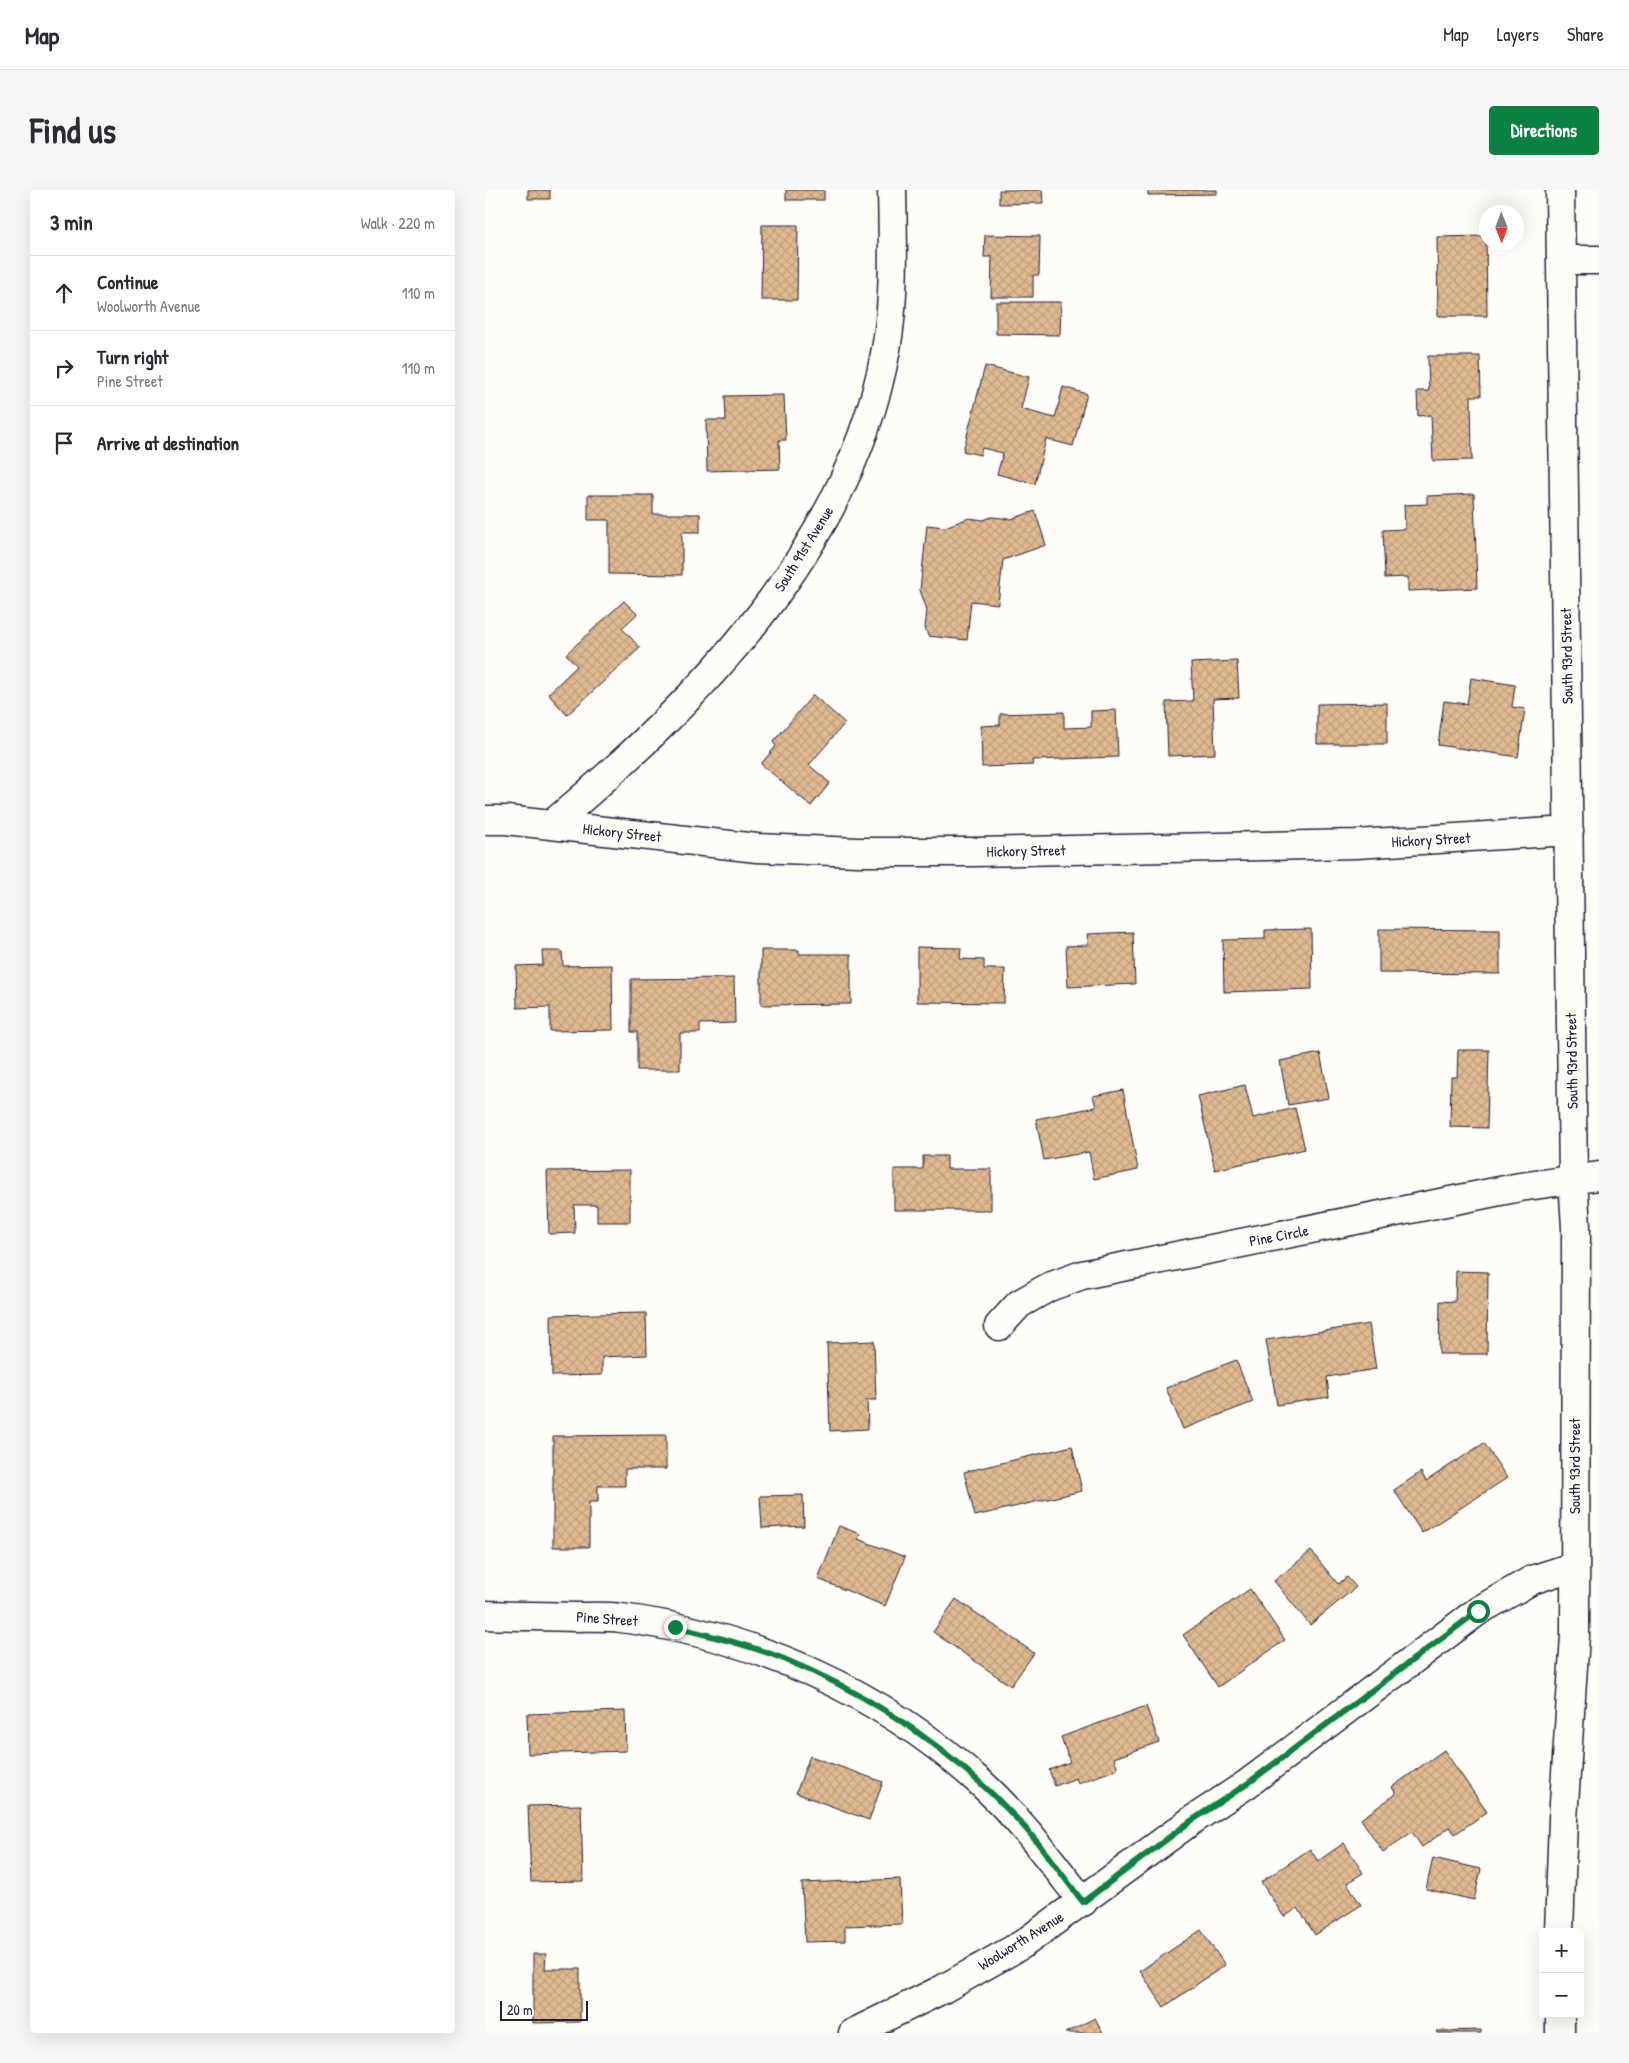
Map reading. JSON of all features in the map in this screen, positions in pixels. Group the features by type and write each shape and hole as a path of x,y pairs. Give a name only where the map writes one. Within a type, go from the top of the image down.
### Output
{"street":[{"name":"South 91st Avenue","path":"551,825 614,772 680,707 746,634 791,572 831,506 853,460 878,388 886,347 891,312 891,190"},
{"name":"South 93rd Street","path":"1559,1928 1563,1819 1575,1636 1576,1227 1586,1178 1569,832 1560,190"},
{"path":"1561,260 1599,260"},
{"name":"Hickory Street","path":"485,820 506,820 757,848 858,852 975,852 1356,844 1569,832"},
{"name":"Pine Circle","path":"999,1326 1019,1304 1049,1287 1082,1275 1511,1189 1586,1178"},
{"name":"Woolworth Avenue","path":"853,2033 943,1989 1023,1944 1083,1902 1191,1821 1247,1784 1478,1611 1532,1580 1575,1566"},
{"name":"Pine Street","path":"485,1615 619,1618 675,1627 724,1639 784,1659 840,1685 898,1719 949,1756 983,1784 1018,1820 1083,1902"},
{"path":"1560,2018 1560,2033"}],"building":[{"path":"528,190 550,190 550,199 528,199"},
{"path":"786,190 824,190 824,200 786,200"},
{"path":"999,190 1042,190 1043,203 999,204"},
{"path":"1148,190 1217,190 1217,194 1148,195"},
{"path":"762,225 798,225 797,300 761,300"},
{"path":"985,235 1040,236 1039,275 1033,275 1033,297 991,297 992,257 984,257"},
{"path":"1479,236 1479,250 1486,250 1487,316 1438,316 1437,237"},
{"path":"996,302 1061,302 1060,335 996,334"},
{"path":"1428,356 1480,356 1481,396 1471,396 1472,460 1433,461 1431,415 1418,416 1417,391 1429,391"},
{"path":"985,366 1029,377 1021,409 1055,418 1063,387 1087,394 1073,446 1046,439 1035,484 997,474 1003,453 982,448 980,455 963,451"},
{"path":"784,395 786,440 779,440 780,469 707,471 706,420 726,420 725,396"},
{"path":"1474,494 1477,588 1408,591 1408,577 1385,578 1383,530 1405,529 1404,505 1427,504 1427,496"},
{"path":"588,495 653,495 653,514 700,514 700,532 682,532 682,575 609,574 609,520 588,520"},
{"path":"1035,511 1046,545 1003,560 998,604 971,601 967,640 928,636 925,628 927,610 920,590 927,525 945,527 969,518 983,520 992,517 1011,519"},
{"path":"624,601 637,614 622,628 640,648 567,715 548,694 577,666 566,654"},
{"path":"1237,661 1239,698 1213,699 1215,754 1168,756 1166,702 1193,701 1191,663"},
{"path":"1471,678 1515,685 1512,707 1525,709 1518,757 1438,745 1444,701 1467,704"},
{"path":"813,695 845,723 809,765 830,783 811,806 761,764 776,746 773,742"},
{"path":"1387,703 1387,744 1317,744 1317,704"},
{"path":"1116,710 1118,757 1032,760 1033,765 982,767 981,726 1000,725 1000,714 1064,712 1064,728 1091,727 1091,711"},
{"path":"1311,929 1312,989 1224,992 1223,940 1265,939 1265,930"},
{"path":"1379,929 1500,930 1500,974 1379,973"},
{"path":"1133,932 1135,984 1068,987 1066,946 1088,945 1087,934"},
{"path":"917,947 961,948 960,959 984,960 984,969 1005,969 1004,1003 917,1002"},
{"path":"761,950 799,950 799,954 851,954 851,1004 761,1005"},
{"path":"542,951 562,951 563,966 612,965 613,1030 550,1031 550,1007 517,1008 516,966 543,965"},
{"path":"734,978 735,1023 700,1024 700,1033 680,1033 680,1070 637,1070 637,1032 631,1032 631,979"},
{"path":"1458,1050 1489,1050 1487,1128 1450,1127 1451,1077 1457,1077"},
{"path":"1320,1053 1329,1098 1288,1105 1280,1061"},
{"path":"1245,1085 1253,1118 1295,1108 1305,1149 1215,1170 1198,1096"},
{"path":"1123,1090 1138,1170 1094,1179 1089,1152 1044,1160 1036,1119 1096,1107 1093,1096"},
{"path":"923,1156 947,1156 947,1169 991,1169 991,1210 894,1210 894,1169 923,1169"},
{"path":"630,1170 630,1222 597,1222 597,1205 574,1205 575,1233 549,1234 547,1171"},
{"path":"1456,1271 1488,1272 1487,1354 1439,1354 1440,1301 1455,1302"},
{"path":"646,1313 647,1355 602,1357 602,1375 552,1376 551,1315"},
{"path":"1369,1324 1376,1369 1327,1377 1329,1397 1277,1405 1266,1340"},
{"path":"874,1341 876,1400 867,1400 868,1429 830,1431 827,1343"},
{"path":"1236,1360 1253,1402 1183,1429 1166,1388"},
{"path":"666,1435 666,1469 625,1469 625,1486 598,1486 598,1502 589,1502 589,1547 553,1547 553,1436"},
{"path":"1484,1443 1507,1478 1422,1533 1394,1490 1421,1472 1426,1481"},
{"path":"1072,1446 1082,1491 975,1516 964,1472"},
{"path":"803,1495 804,1526 762,1528 760,1496"},
{"path":"839,1526 860,1534 858,1539 905,1557 885,1606 818,1579"},
{"path":"1311,1551 1338,1584 1347,1577 1356,1587 1310,1625 1274,1581"},
{"path":"1250,1589 1285,1640 1218,1687 1183,1635"},
{"path":"956,1599 1034,1653 1011,1686 933,1632"},
{"path":"1146,1706 1159,1742 1114,1758 1118,1769 1078,1783 1076,1778 1055,1786 1049,1770 1070,1762 1061,1737"},
{"path":"625,1711 626,1751 528,1754 527,1714"},
{"path":"1444,1750 1487,1812 1455,1834 1450,1827 1422,1847 1412,1832 1383,1852 1361,1819 1396,1794 1392,1787"},
{"path":"810,1756 883,1782 869,1820 796,1793"},
{"path":"581,1805 583,1881 531,1882 528,1806"},
{"path":"1344,1843 1363,1873 1347,1883 1361,1905 1315,1935 1298,1908 1284,1917 1261,1882 1310,1849 1318,1861"},
{"path":"1433,1858 1481,1869 1474,1900 1426,1889"},
{"path":"900,1879 902,1924 845,1926 845,1941 805,1942 802,1883"},
{"path":"1201,1930 1225,1965 1164,2007 1140,1971"},
{"path":"533,1954 546,1954 545,1969 580,1969 580,2022 533,2023"},
{"path":"1095,2018 1103,2033 1065,2033"},
{"path":"1481,2030 1481,2033 1438,2033 1437,2031"}],"route":[{"path":"675,1627 724,1639 784,1659 840,1685 898,1719 949,1756 983,1784 1018,1820 1083,1902 1191,1821 1247,1784 1478,1611"}]}
